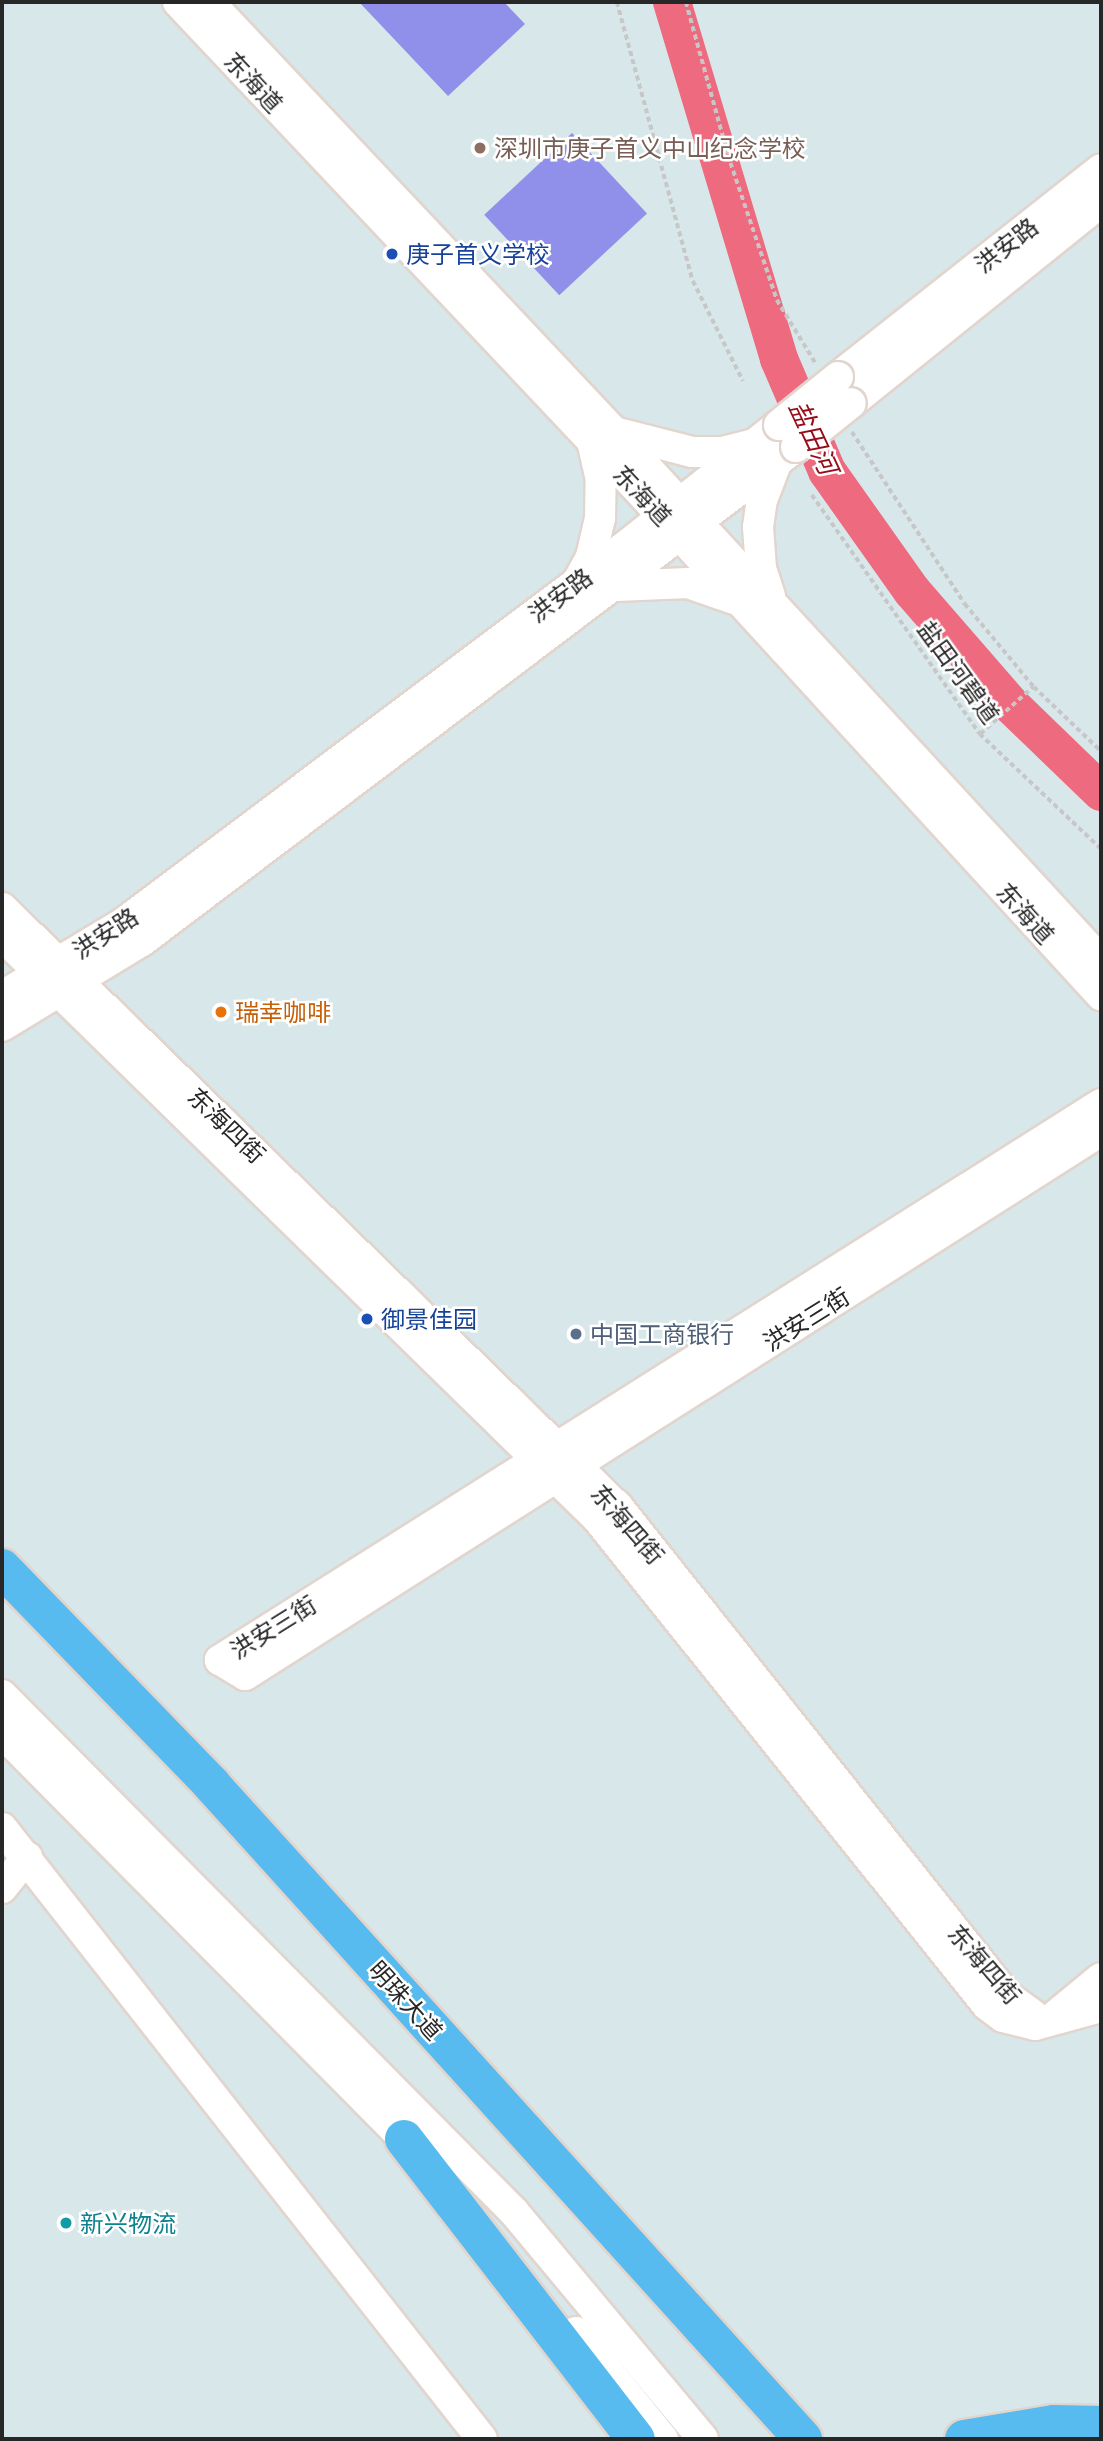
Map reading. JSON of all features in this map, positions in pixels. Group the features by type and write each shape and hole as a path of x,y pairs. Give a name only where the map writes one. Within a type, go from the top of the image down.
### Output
{"main road":[{"name":"明珠大道","path":"2,1568 211,1784 803,2439"},
{"name":"明珠大道","path":"2,1598 194,1800 773,2439"},
{"path":"404,2138 636,2439"},
{"path":"964,2439 1054,2424 1101,2426"}],"street":[{"name":"东海道","path":"178,2 602,435"},
{"name":"东海道","path":"209,2 761,607 1101,961"},
{"name":"洪安路","path":"2,996 59,977 142,942 612,587 681,520 845,390 1101,169"},
{"name":"洪安路","path":"845,390 1101,202"},
{"path":"574,585 591,556 600,519 602,435 692,452 735,450 779,443 765,488 758,527 761,607 688,583 612,587"},
{"name":"洪安路","path":"2,1026 122,924 574,585 681,520"},
{"name":"东海道","path":"761,607 1101,995"},
{"name":"东海四街","path":"2,908 59,977 557,1463 597,1518 987,2005 1021,2024 1101,2007"},
{"name":"东海四街","path":"2,936 59,977"},
{"name":"洪安三街","path":"1101,1104 557,1463 245,1675 220,1660 557,1463 1101,1132"},
{"path":"2,1695 514,2211 703,2439"},
{"path":"2,1733 404,2138 491,2232 663,2439"},
{"path":"2,1828 482,2439"},
{"path":"2,1888 27,1857"},
{"path":"1050,2019 1101,1978"}],"path":[{"path":"617,2 693,281 743,381"},
{"name":"盐田河碧道","path":"812,495 980,734 1101,849"},
{"path":"980,734 1034,687"}],"shaded area":[{"path":"359,2 504,2 525,24 448,96"},
{"path":"572,133 647,213 559,295 484,215"}],"waterway":[{"name":"盐田河","path":"672,2 779,359 827,471 912,591 1012,706 1101,792"}],"place":[{"name":"深圳市庚子首义中山纪念学校","path":"480,148"},
{"name":"庚子首义学校","path":"392,254"},
{"name":"瑞幸咖啡","path":"221,1012"},
{"name":"御景佳园","path":"367,1319"},
{"name":"中国工商银行","path":"576,1334"},
{"name":"新兴物流","path":"66,2223"}]}
